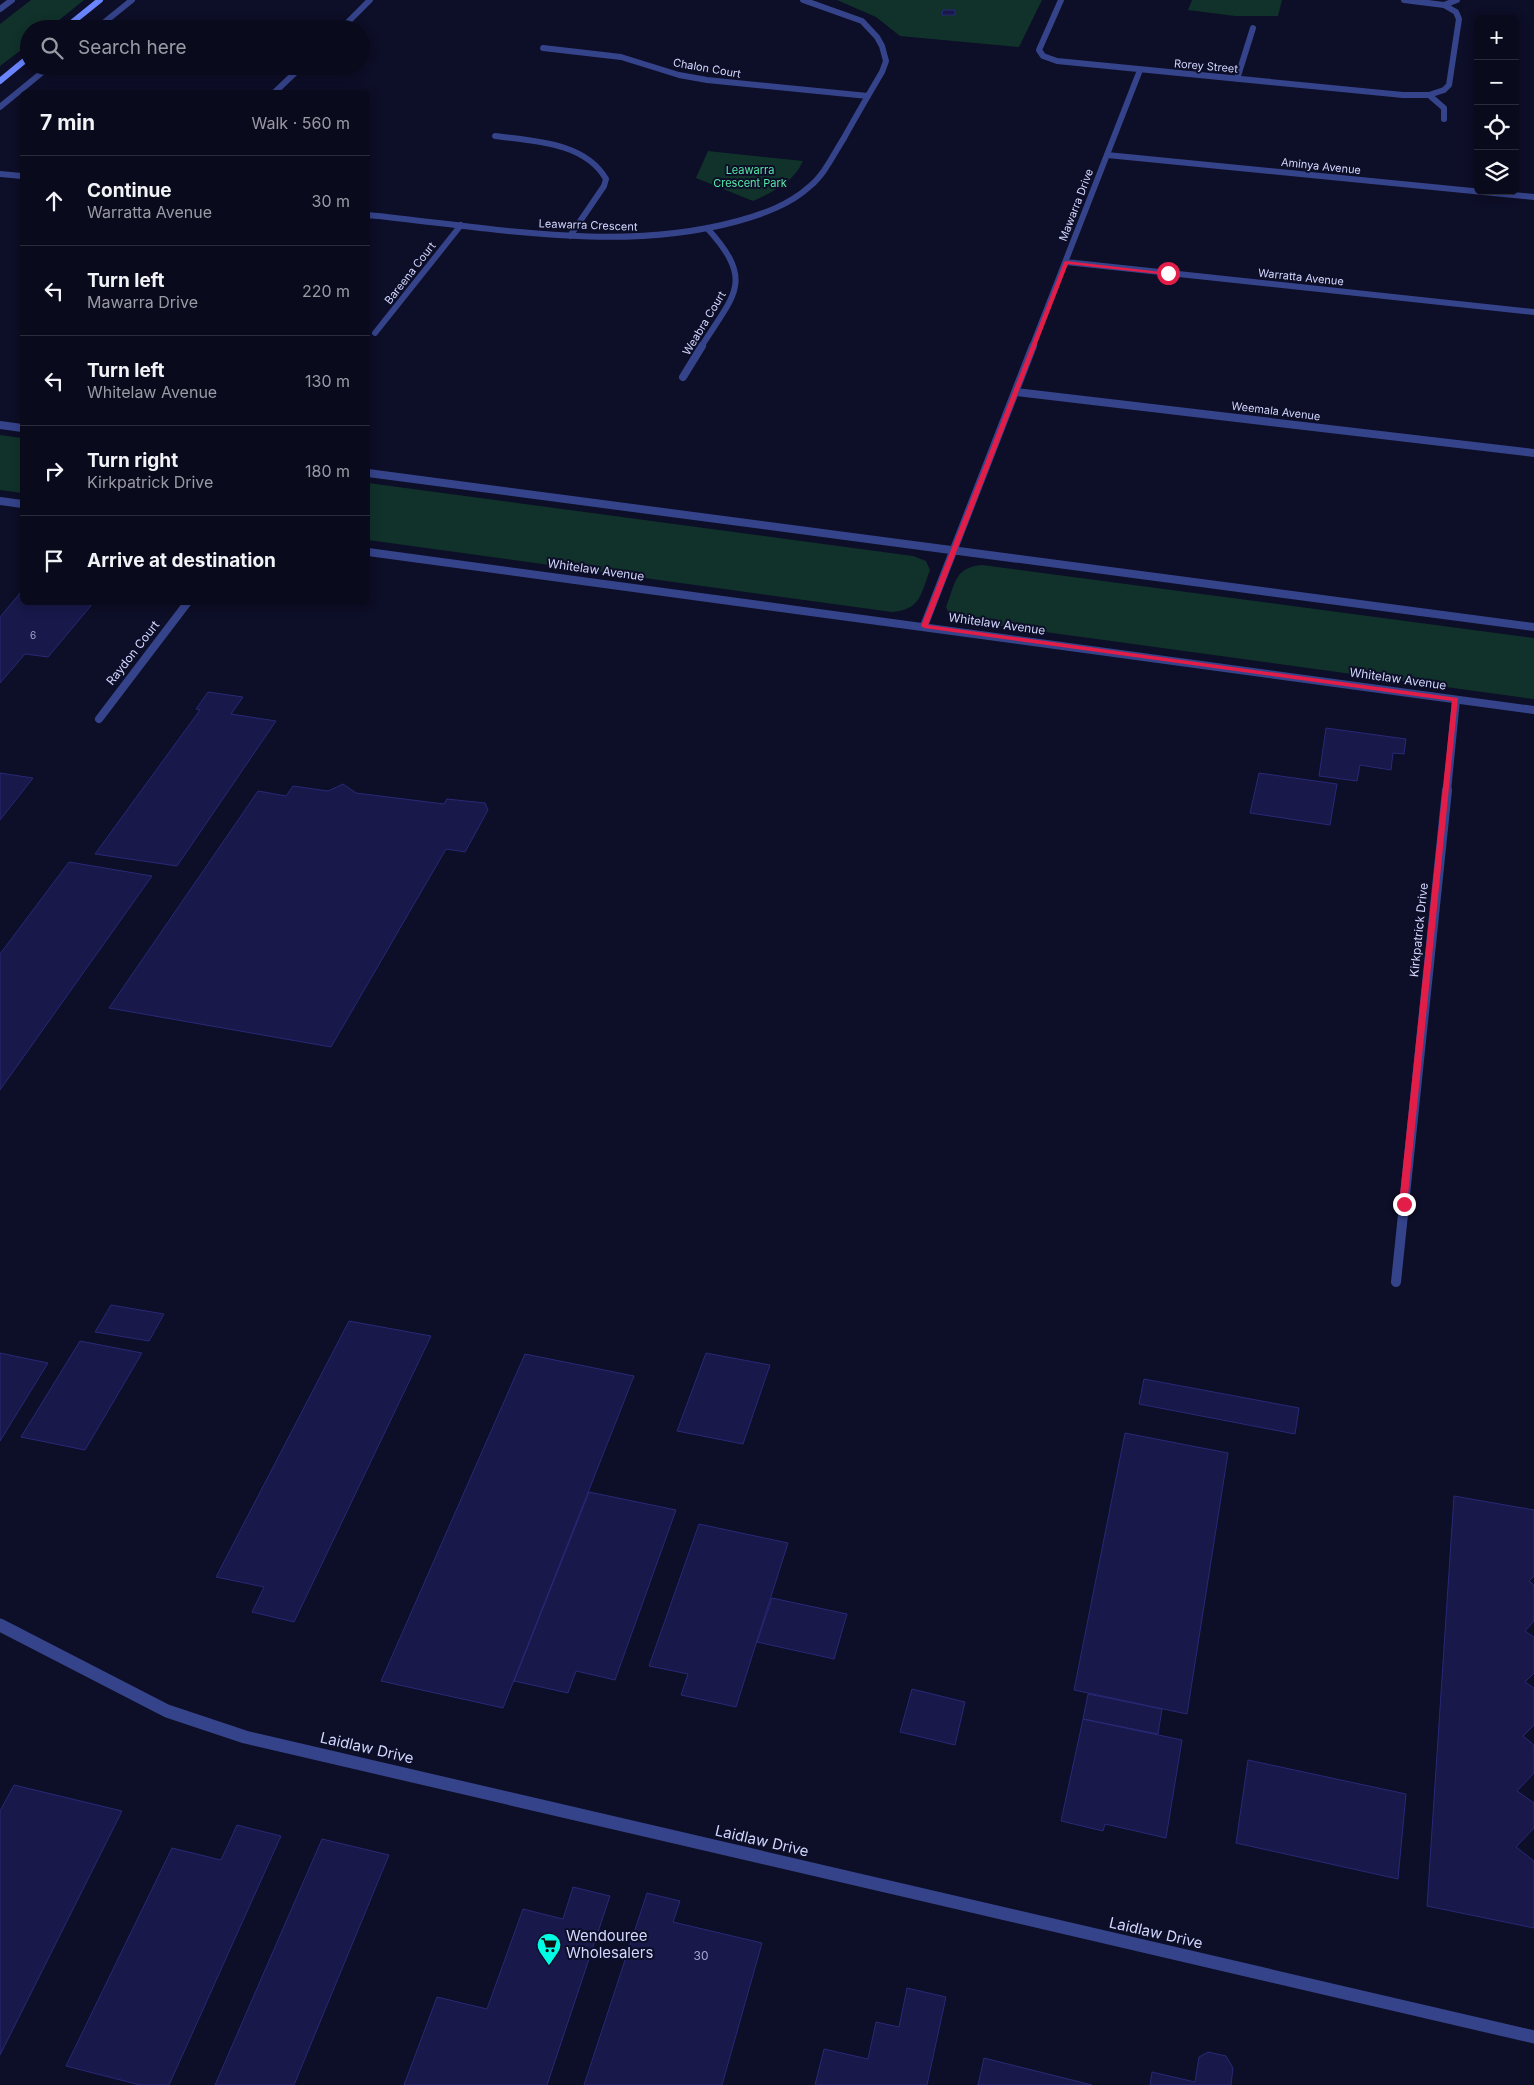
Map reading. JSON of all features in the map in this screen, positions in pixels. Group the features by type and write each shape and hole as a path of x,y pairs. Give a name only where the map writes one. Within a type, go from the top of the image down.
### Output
{"main road":[{"path":"75,20 100,0"},
{"path":"0,80 20,64"}],"street":[{"path":"0,9 12,0"},
{"path":"107,20 132,0"},
{"path":"349,20 370,0"},
{"name":"Leawarra Crescent","path":"370,215 570,236 639,237 707,228 739,221 772,209 796,197 812,185 828,167 885,64 885,57 880,42 862,21 803,0"},
{"name":"Rorey Street","path":"1061,0 1039,49 1043,56 1062,62 1408,95 1429,95"},
{"path":"1404,0 1444,5 1454,11 1459,19 1449,85 1442,91 1429,95"},
{"path":"1444,5 1457,0"},
{"path":"1237,79 1253,28"},
{"name":"Chalon Court","path":"543,48 612,56 707,80 868,96"},
{"name":"Mawarra Drive","path":"924,626 1140,70"},
{"path":"21,90 39,75"},
{"path":"277,90 293,75"},
{"path":"0,107 20,91"},
{"path":"1429,95 1444,108 1444,119"},
{"path":"495,136 556,146 582,156 601,169 606,179 604,186 570,236"},
{"name":"Aminya Avenue","path":"1107,155 1534,197"},
{"path":"0,174 20,176"},
{"name":"Bareena Court","path":"376,333 461,225"},
{"name":"Weabra Court","path":"683,376 732,297 737,280 736,269 729,253 707,228"},
{"name":"Warratta Avenue","path":"1066,262 1534,312"},
{"name":"Weemala Avenue","path":"1016,392 1534,453"},
{"path":"0,425 20,428"},
{"path":"370,473 1534,627"},
{"path":"0,501 20,504"},
{"name":"Whitelaw Avenue","path":"370,552 1534,710"},
{"name":"Raydon Court","path":"99,719 186,605"},
{"name":"Kirkpatrick Drive","path":"1396,1282 1456,700"},
{"name":"Laidlaw Drive","path":"0,1626 167,1710 201,1724 246,1737 1534,2037"}],"green space":[{"path":"31,0 84,0 59,20 20,20 20,51 0,66 0,24"},
{"path":"837,0 1042,0 1019,47 900,36 876,17"},
{"path":"1192,0 1282,0 1278,16 1235,16 1188,10"},
{"name":"Leawarra Crescent Park","path":"708,151 803,161 788,181 753,201 696,178"},
{"path":"0,435 20,438 20,493 0,490"},
{"path":"370,483 913,556 926,561 930,570 918,599 909,608 892,612 370,540"},
{"path":"982,565 1534,638 1534,699 965,621 950,616 946,607 957,578 966,569"}],"building":[{"path":"943,10 955,10 955,15 942,15"},
{"path":"20,593 20,605 91,605 48,657 25,654 0,683 0,617"},
{"path":"208,692 243,697 231,714 276,721 177,866 95,854 200,710 196,709"},
{"path":"1326,728 1406,739 1404,754 1393,753 1391,770 1360,765 1357,781 1319,776"},
{"path":"0,773 33,778 0,820"},
{"path":"1259,773 1337,784 1330,825 1250,813"},
{"path":"343,784 356,793 444,804 447,799 485,803 488,810 465,852 446,849 331,1047 109,1008 258,791 286,796 293,786 328,791"},
{"path":"69,862 152,876 0,1090 0,954"},
{"path":"111,1305 164,1314 149,1341 95,1332"},
{"path":"349,1321 431,1336 294,1622 252,1612 264,1587 216,1577"},
{"path":"80,1341 142,1353 85,1450 21,1437"},
{"path":"0,1353 48,1363 0,1441"},
{"path":"706,1353 770,1365 743,1444 677,1431"},
{"path":"525,1354 634,1376 503,1708 381,1681"},
{"path":"1144,1379 1299,1408 1295,1434 1139,1404"},
{"path":"1125,1433 1228,1453 1187,1714 1074,1690"},
{"path":"589,1492 676,1510 615,1680 576,1671 568,1693 514,1681"},
{"path":"1454,1496 1534,1510 1534,1576 1529,1581 1534,1585 1534,1621 1525,1631 1534,1637 1534,1673 1525,1682 1534,1688 1534,1725 1523,1736 1534,1745 1534,1773 1517,1791 1534,1803 1534,1828 1516,1847 1534,1861 1534,1928 1427,1906"},
{"path":"699,1524 788,1543 736,1707 681,1695 688,1674 649,1666"},
{"path":"772,1598 847,1614 834,1659 757,1642"},
{"path":"912,1689 965,1702 955,1745 900,1732"},
{"path":"1088,1694 1162,1709 1158,1734 1083,1719"},
{"path":"1083,1719 1182,1740 1166,1838 1105,1824 1103,1831 1061,1821"},
{"path":"1248,1760 1406,1794 1398,1879 1236,1843"},
{"path":"14,1785 122,1811 0,2055 0,1811"},
{"path":"237,1825 281,1836 169,2085 140,2085 66,2066 172,1848 221,1860"},
{"path":"322,1839 389,1855 294,2085 215,2085"},
{"path":"573,1887 610,1896 547,2085 404,2085 437,1997 487,2009 523,1909 563,1919"},
{"path":"647,1893 680,1901 673,1922 762,1943 722,2085 584,2085"},
{"path":"907,1988 946,1997 927,2085 815,2085 824,2049 868,2059 876,2022 899,2027"},
{"path":"1208,2052 1226,2056 1233,2068 1231,2085 1150,2085 1152,2072 1195,2082 1199,2057"},
{"path":"984,2058 1092,2085 978,2085"}],"place":[{"name":"Wendouree Wholesalers","path":"549,1966"}],"route":[{"path":"1168,273 1066,262 952,550 924,626 1456,700 1404,1204"}]}
